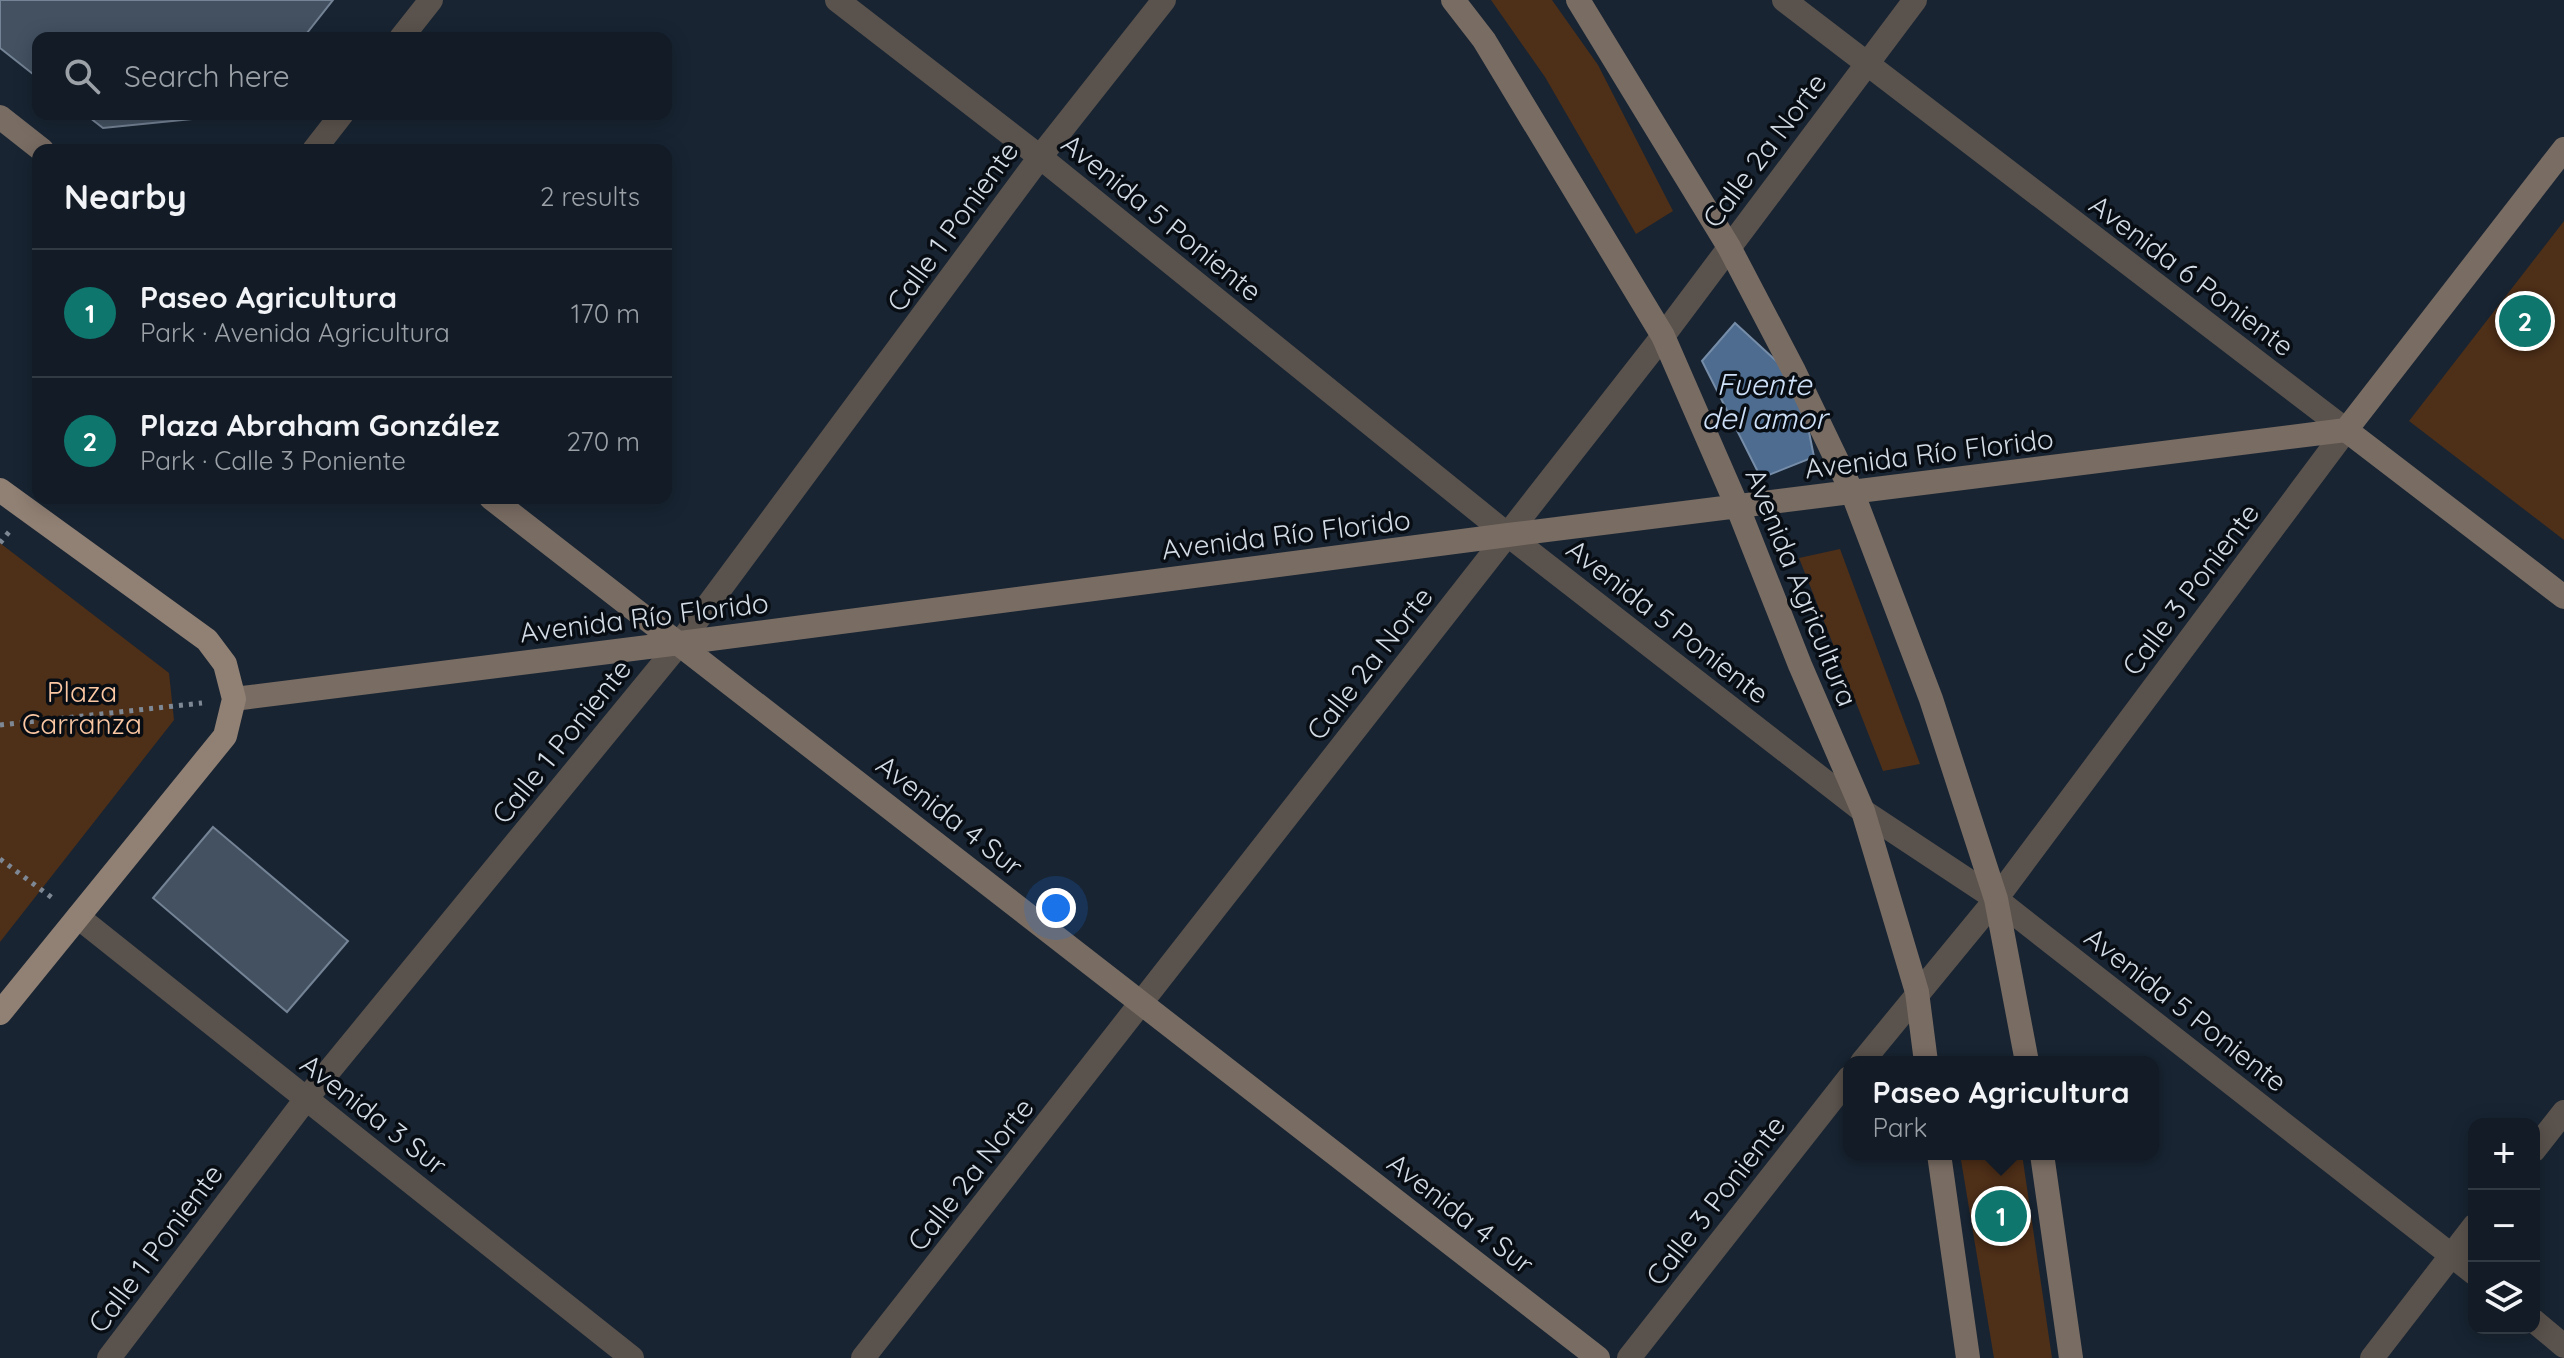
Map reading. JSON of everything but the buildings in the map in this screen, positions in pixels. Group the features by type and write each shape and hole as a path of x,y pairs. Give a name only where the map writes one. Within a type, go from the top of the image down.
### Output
{"main road":[{"name":"Avenida Agricultura","path":"1453,0 1484,40 1663,336 1863,811 1917,992 1925,1056"},
{"path":"1578,0 1729,247 1793,369 1853,494 1931,699 1996,899 2026,1056"},
{"path":"0,117 34,144"},
{"name":"Calle 3 Poniente","path":"2346,430 2564,149"},
{"name":"Avenida Río Florido","path":"234,699 2346,430"},
{"name":"Avenida 6 Poniente","path":"2346,430 2564,597"},
{"path":"0,490 32,504"},
{"path":"0,1013 225,736 234,699 225,664 207,640 33,504"},
{"name":"Avenida 4 Sur","path":"499,504 1598,1358"},
{"path":"1940,1160 1968,1358"},
{"path":"2043,1160 2071,1358"}],"street":[{"path":"406,32 431,0"},
{"name":"Avenida 5 Poniente","path":"837,0 1040,157 1508,535 1863,811 1996,899 2468,1268"},
{"name":"Calle 1 Poniente","path":"109,1358 306,1099 680,643 1040,157 1164,0"},
{"name":"Avenida 6 Poniente","path":"1784,0 2346,430"},
{"name":"Calle 2a Norte","path":"863,1358 1663,336 1915,0"},
{"path":"319,144 337,120"},
{"name":"Calle 3 Poniente","path":"1867,1056 1996,899 2346,430"},
{"name":"Avenida 3 Sur","path":"78,917 632,1358"},
{"name":"Calle 3 Poniente","path":"1629,1358 1843,1086"},
{"path":"2540,1142 2564,1112"},
{"path":"2372,1358 2468,1233"},
{"path":"2540,1326 2564,1346"}],"path":[{"path":"0,725 234,699"},
{"path":"0,859 78,917"}],"green space":[{"path":"1491,0 1552,0 1598,65 1673,211 1636,234 1545,77"},
{"path":"2564,221 2564,540 2409,421"},
{"name":"Plaza Carranza","path":"0,543 169,673 174,720 0,942"},
{"path":"1840,549 1920,764 1883,771 1799,558"},
{"path":"1961,1160 2023,1160 2052,1358 1994,1358"}],"water":[{"name":"Fuente del amor","path":"1735,323 1799,382 1814,457 1761,478 1702,361"}],"place":[{"name":"Plaza Abraham González","path":"2525,321"},
{"name":"Paseo Agricultura","path":"2001,1216"}]}
